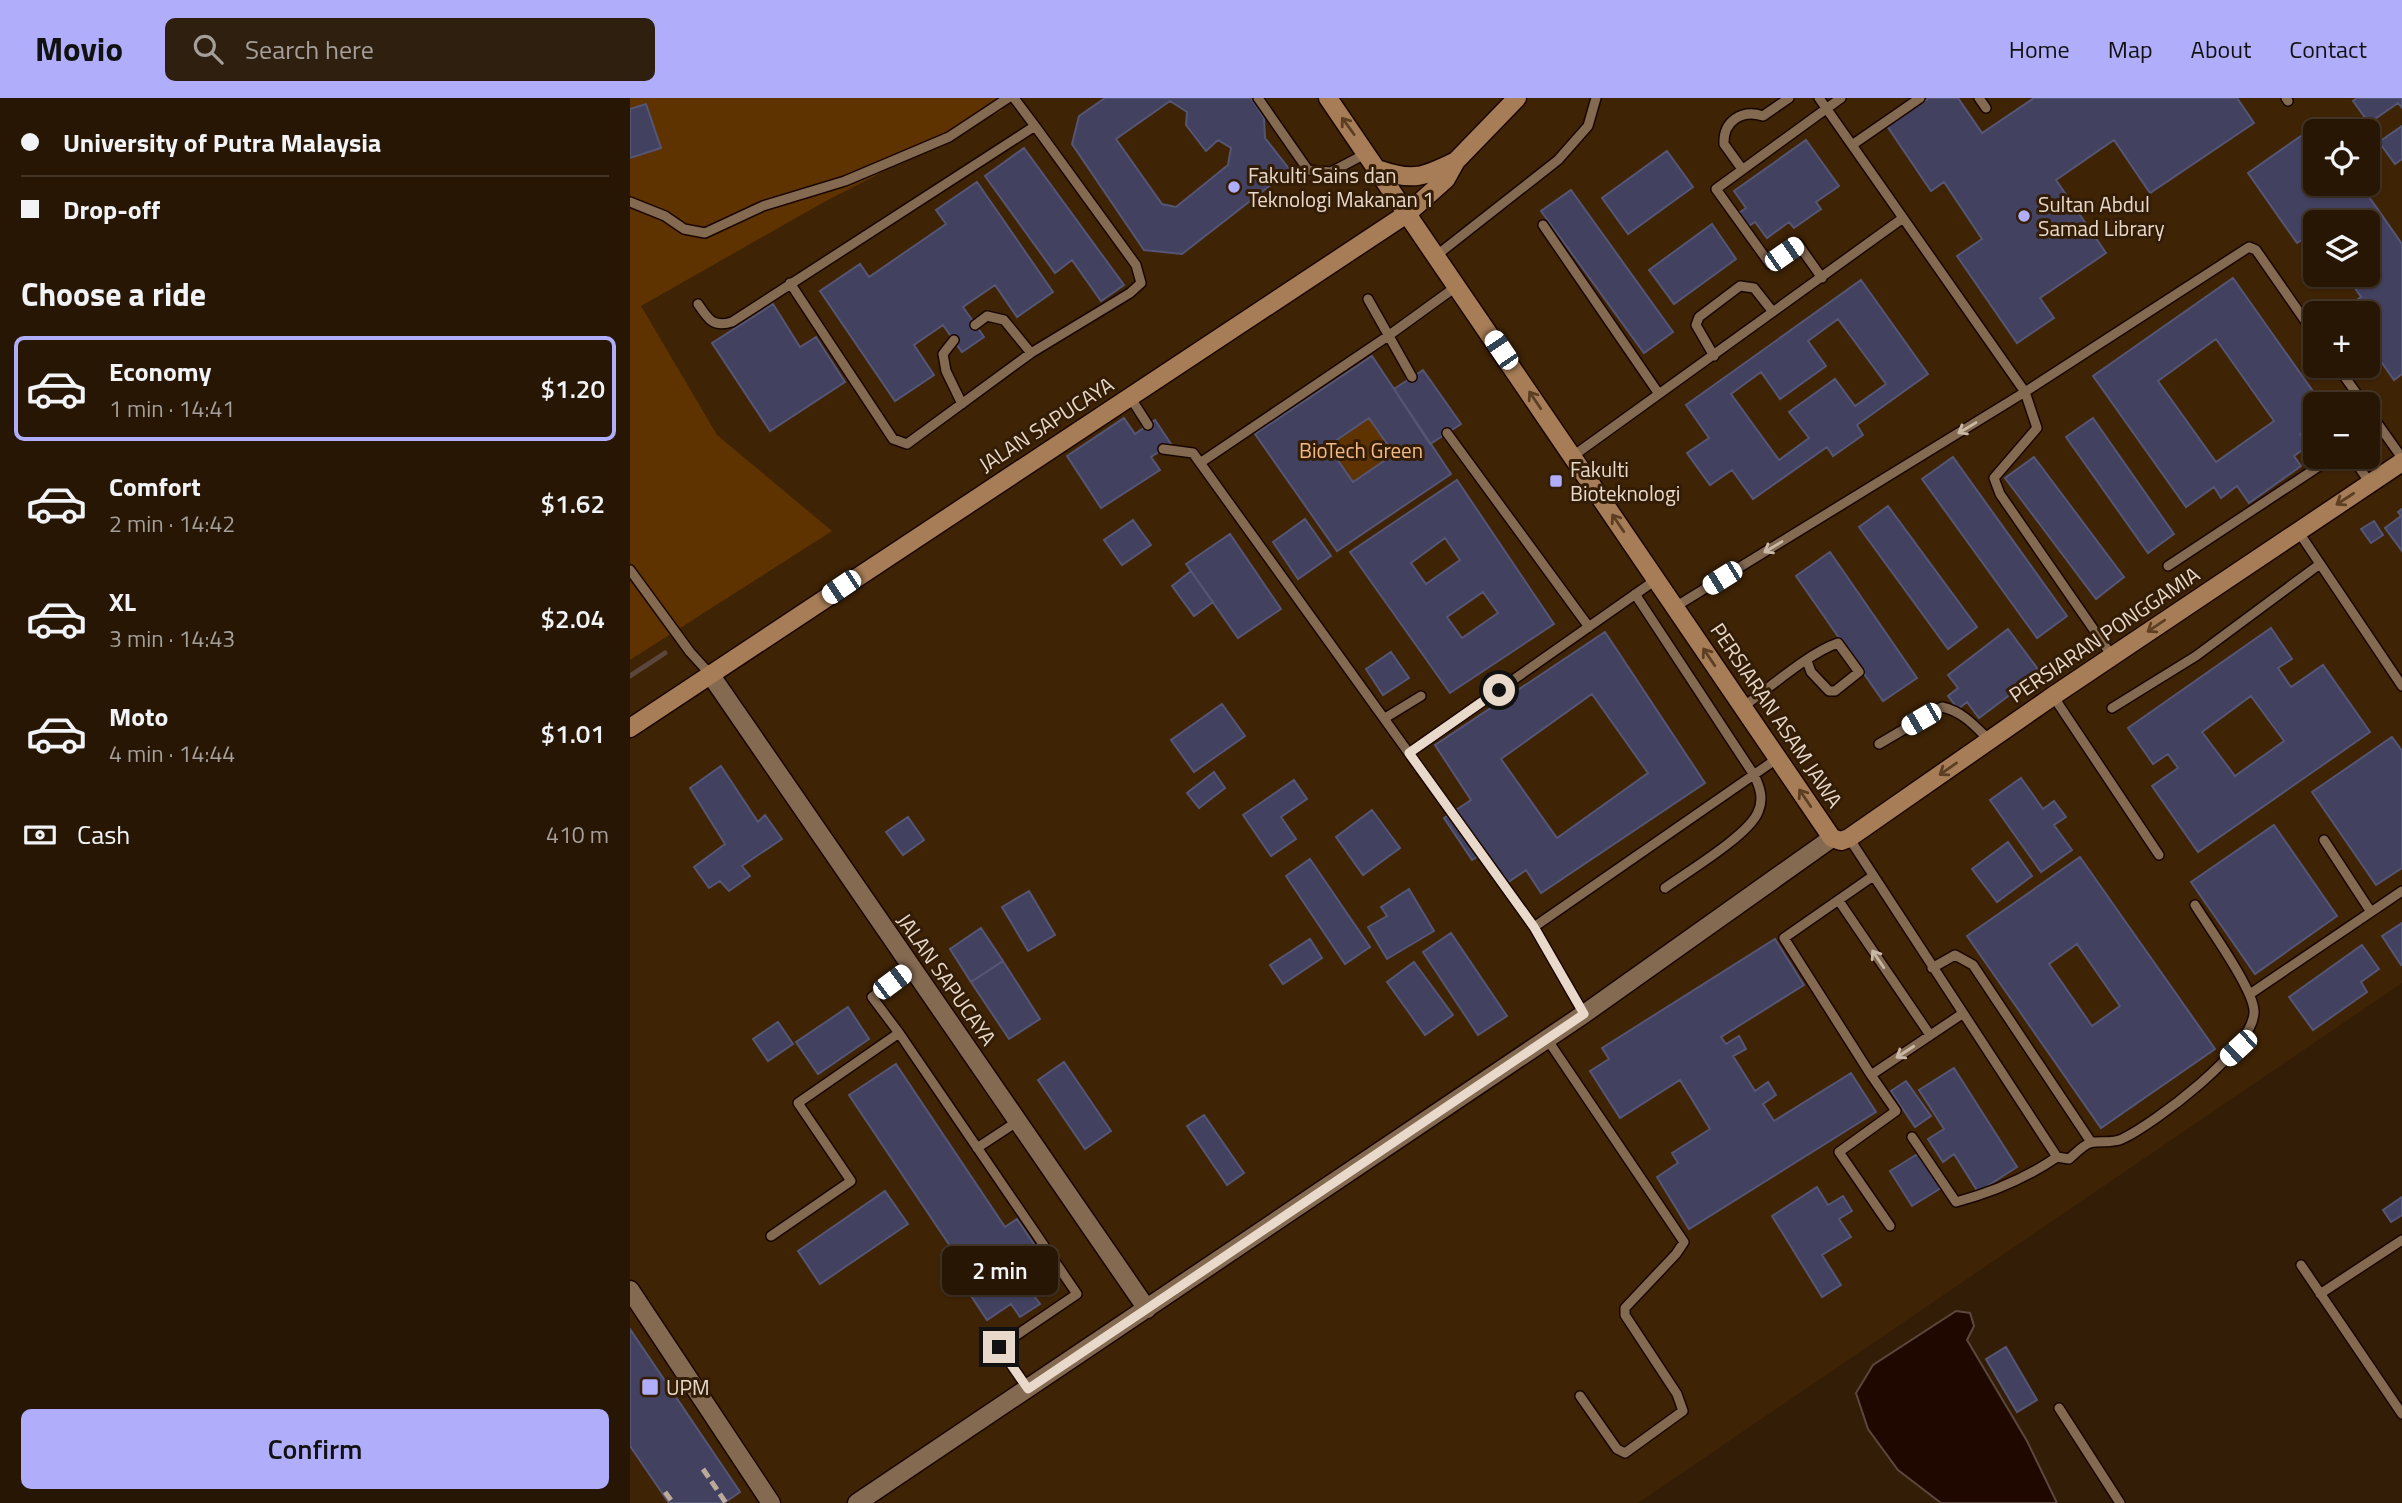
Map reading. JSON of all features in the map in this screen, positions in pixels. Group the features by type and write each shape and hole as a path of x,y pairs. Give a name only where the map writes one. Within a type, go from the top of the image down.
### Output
{"street":[{"name":"PERSIARAN ASAM JAWA","path":"1328,98 1380,170 1779,758 1841,838"},
{"path":"1380,170 1406,178 1424,177 1455,161 1517,98"},
{"name":"JALAN SAPUCAYA","path":"630,728 1408,214 1446,179 1455,161"},
{"name":"PERSIARAN PONGGAMIA","path":"1841,838 2402,460"},
{"name":"JALAN SAPUCAYA","path":"710,674 1147,1309"},
{"path":"857,1503 1841,838"},
{"path":"630,1290 771,1503"}],"lane":[{"path":"630,202 665,216 684,229 705,233 764,206 845,181 949,137 1008,98"},
{"path":"790,283 893,439 907,444 1031,353 1130,293 1141,283 1136,265 1014,98"},
{"path":"1258,98 1308,170 1331,172 1367,153"},
{"path":"1437,255 1558,160 1588,126 1596,98"},
{"path":"1742,169 1724,144 1728,125 1747,113 1763,116 1788,98"},
{"path":"1819,98 2025,393 2037,428 1994,478 2000,494 2112,656"},
{"path":"1822,278 1798,244 1770,264 1716,189 1841,98"},
{"path":"1852,145 1920,98"},
{"path":"1979,98 1986,108"},
{"path":"698,304 710,322 720,326 732,322 1035,126"},
{"path":"1573,456 1903,218"},
{"path":"1543,225 1659,394"},
{"path":"1675,607 2025,393 2249,247 2256,250 2303,318"},
{"path":"1200,463 1457,286"},
{"path":"1714,356 1696,324 1699,317 1741,286 1754,288 1773,312"},
{"path":"1368,299 1412,377"},
{"path":"975,325 988,316 1004,320 1031,353"},
{"path":"954,340 943,354 946,372 961,404"},
{"path":"1129,396 1148,425"},
{"path":"2380,428 2402,460"},
{"path":"1447,433 1589,627"},
{"path":"1163,449 1193,453 1534,927 1584,1014"},
{"path":"2168,566 2315,469"},
{"path":"2360,469 2370,483"},
{"path":"2297,530 2402,686"},
{"path":"2112,708 2196,656 2320,564"},
{"path":"630,570 690,652 710,674"},
{"path":"1409,753 1657,579"},
{"path":"1635,594 1754,775 1761,791 1759,811 1749,828 1665,888"},
{"path":"1744,707 1807,661 1829,646 1838,643 1859,672 1835,691 1829,691 1811,672 1807,661"},
{"path":"1385,718 1420,696"},
{"path":"2053,696 2160,855"},
{"path":"1879,744 1942,706 1968,719 1989,740"},
{"path":"1534,927 1779,758"},
{"path":"1841,838 1873,876 2057,1157"},
{"path":"2324,841 2371,912"},
{"path":"1873,876 1783,938 1896,1111 1839,1152 1890,1226"},
{"path":"2249,994 2402,891"},
{"path":"1839,901 1930,1035"},
{"path":"1912,1138 1956,1202 1998,1190 2031,1175 2057,1157 2069,1159 2091,1142 2120,1140 2160,1115 2238,1048 2250,1030 2255,1012 2249,994 2195,905"},
{"path":"1932,968 1955,955 1973,965 2091,1142"},
{"path":"912,967 872,997 1077,1294 999,1347 1028,1389"},
{"path":"1871,1075 1962,1014"},
{"path":"771,1236 851,1181 798,1103 899,1033"},
{"path":"1547,1039 1684,1242 1625,1308 1625,1315 1677,1394 1683,1411 1625,1453 1617,1449 1580,1396"},
{"path":"977,1148 1018,1121"},
{"path":"2320,1294 2402,1240"},
{"path":"2301,1265 2402,1414"},
{"path":"2059,1408 2120,1503"}],"shaded area":[{"path":"630,98 2402,98 2402,983 1638,1503 630,1503"},
{"path":"1956,1311 1970,1313 1974,1326 1967,1340 2027,1441 2057,1503 1941,1503 1898,1470 1868,1429 1856,1393 1873,1365"}],"green space":[{"path":"630,98 996,98 1003,110 824,202 641,306 717,435 832,531 630,660"},
{"name":"BioTech Green","path":"1369,418 1394,454 1353,482 1328,446"}],"building":[{"name":"Fakulti Sains dan Teknologi Makanan 1","path":"1105,98 1251,98 1264,118 1265,138 1290,170 1182,254 1144,250 1072,144 1079,116","holes":["1170,101 1187,112 1186,125 1206,151 1218,140 1231,148 1228,165 1176,207 1162,204 1116,139"]},
{"name":"Sultan Abdul Samad Library","path":"1929,98 1958,98 1982,133 2034,98 2237,98 2254,123 2150,193 2114,140 2056,180 2106,253 2040,298 2054,318 2017,343 1957,256 1982,239 1944,182 1931,191 1887,126"},
{"path":"2357,98 2402,98 2402,108 2398,103 2375,119 2366,119 2353,101"},
{"path":"646,104 661,148 630,158 630,109"},
{"path":"2402,126 2402,159 2395,164 2380,141"},
{"path":"2303,134 2303,196 2368,196 2378,210 2303,210 2303,239 2297,243 2248,173"},
{"path":"1806,140 1839,186 1816,202 1821,209 1794,228 1789,222 1767,238 1755,222 1749,226 1739,213 1746,208 1734,191"},
{"path":"1024,148 1124,285 1101,301 1072,260 1055,273 985,176"},
{"path":"1667,151 1693,187 1628,234 1602,198"},
{"path":"977,182 1053,292 1017,317 995,285 963,307 984,337 962,352 943,325 914,345 934,375 895,401 820,291 860,264 869,277 946,224 936,210"},
{"path":"1571,190 1673,332 1644,353 1541,211"},
{"path":"2380,213 2402,244 2402,374 2394,380 2380,360 2380,301 2355,301 2361,297 2354,287 2380,287"},
{"path":"1712,224 1736,259 1674,304 1649,270"},
{"path":"2233,278 2314,392 2303,392 2303,432 2300,434 2303,450 2294,456 2301,466 2249,503 2237,486 2221,498 2214,487 2186,507 2093,376","holes":["2216,339 2274,421 2216,462 2158,381"]},
{"path":"1861,280 1928,374 1857,425 1863,435 1833,456 1827,447 1753,499 1732,470 1710,485 1687,453 1709,438 1686,405","holes":["1838,319 1886,384 1855,406 1835,379 1789,412 1809,438 1779,460 1731,394 1761,372 1780,399 1826,366 1808,341"]},
{"path":"773,304 800,347 816,337 845,382 770,431 712,343"},
{"path":"1372,356 1451,474 1337,551 1255,434","holes":["1369,418 1394,454 1353,482 1328,446"]},
{"path":"1423,370 1461,424 1430,444 1394,389"},
{"path":"1124,418 1135,434 1155,420 1171,444 1151,457 1160,470 1101,508 1067,456"},
{"path":"2093,418 2174,534 2148,553 2066,437"},
{"path":"1953,457 2067,616 2037,638 1922,479"},
{"path":"2034,457 2124,577 2096,599 2005,478"},
{"path":"1457,480 1554,624 1450,693 1350,552","holes":["1445,538 1460,560 1426,584 1411,563","1483,592 1498,613 1462,638 1447,617"]},
{"path":"1888,506 1977,627 1948,649 1859,527"},
{"path":"2402,509 2402,551 2385,528 2401,516 2398,512"},
{"path":"1305,519 1331,556 1298,579 1273,542"},
{"path":"1133,520 1151,545 1122,565 1104,540"},
{"path":"2374,521 2383,535 2371,543 2361,529"},
{"path":"1230,534 1281,609 1238,638 1186,564"},
{"path":"1830,552 1917,678 1883,701 1796,576"},
{"path":"1191,571 1213,602 1194,616 1172,586"},
{"path":"2271,628 2292,659 2278,668 2291,687 2323,665 2370,732 2198,852 2152,786 2178,768 2168,754 2153,764 2128,728","holes":["2251,696 2284,741 2235,776 2202,732"]},
{"path":"2008,629 2040,672 1979,718 1967,702 1958,709 1948,696 1958,688 1948,675"},
{"path":"1605,632 1705,783 1541,893 1526,870 1504,885 1483,853 1472,860 1444,818 1471,800 1435,745","holes":["1592,694 1648,773 1557,838 1501,759"]},
{"path":"1391,652 1409,678 1383,695 1366,669"},
{"path":"1222,704 1245,736 1194,772 1171,740"},
{"path":"2392,737 2402,751 2402,868 2376,885 2312,792"},
{"path":"721,766 758,822 765,815 782,839 742,866 750,876 729,891 720,881 709,888 694,867 725,844 690,788"},
{"path":"1214,772 1225,788 1199,808 1187,793"},
{"path":"2021,778 2043,809 2054,801 2066,817 2054,825 2072,850 2041,872 1990,800"},
{"path":"1294,780 1307,799 1281,817 1296,839 1271,856 1243,815"},
{"path":"1372,810 1400,848 1363,875 1336,837"},
{"path":"908,817 924,840 903,855 886,832"},
{"path":"2274,825 2337,916 2255,974 2191,882"},
{"path":"2008,842 2032,876 1997,902 1972,869"},
{"path":"2080,857 2215,1049 2101,1128 1967,936","holes":["2077,944 2120,1006 2092,1026 2049,964"]},
{"path":"1310,859 1370,947 1345,964 1286,876"},
{"path":"1409,889 1434,931 1387,959 1368,927 1387,916 1381,907"},
{"path":"1029,891 1055,935 1028,951 1002,907"},
{"path":"2402,923 2402,964 2401,965 2382,936"},
{"path":"981,928 1003,961 971,982 950,949"},
{"path":"1451,933 1507,1016 1478,1035 1423,952"},
{"path":"1310,939 1322,958 1283,984 1270,965"},
{"path":"1775,939 1804,985 1721,1037 1726,1044 1739,1036 1746,1049 1733,1056 1755,1091 1768,1082 1776,1095 1763,1104 1774,1121 1851,1073 1876,1112 1689,1229 1657,1177 1678,1163 1672,1153 1710,1129 1680,1080 1620,1118 1590,1071 1609,1059 1602,1048"},
{"path":"2362,945 2379,969 2361,982 2367,992 2313,1030 2289,997"},
{"path":"1003,961 1040,1019 1009,1039 971,982"},
{"path":"1414,962 1453,1015 1425,1035 1387,982"},
{"path":"848,1007 869,1039 818,1074 796,1042"},
{"path":"778,1022 793,1044 768,1061 753,1039"},
{"path":"1064,1062 1111,1131 1085,1149 1038,1080"},
{"path":"896,1064 1005,1227 1017,1219 1056,1277 1032,1293 1040,1304 1020,1317 1011,1304 987,1320 948,1261 956,1255 849,1095"},
{"path":"1954,1068 2017,1167 1978,1192 1954,1154 1943,1162 1928,1139 1944,1129 1919,1090"},
{"path":"1906,1081 1931,1116 1915,1127 1891,1091"},
{"path":"1204,1115 1244,1173 1227,1185 1187,1126"},
{"path":"1919,1153 1941,1188 1912,1206 1890,1171"},
{"path":"1817,1187 1828,1205 1843,1196 1852,1211 1839,1219 1851,1237 1822,1255 1841,1285 1822,1297 1772,1216"},
{"path":"885,1191 908,1224 820,1284 798,1251"},
{"path":"2402,1197 2402,1215 2391,1222 2383,1210"},
{"name":"UPM","path":"630,1329 740,1492 724,1503 669,1503 630,1446"},
{"path":"2006,1347 2037,1400 2017,1412 1986,1359"}],"waterway":[{"path":"630,676 665,653"}],"railway":[{"path":"703,1469 726,1503"},
{"path":"665,1492 673,1503"}],"place":[{"name":"Fakulti Sains dan Teknologi Makanan 1","path":"1234,187"},
{"name":"Sultan Abdul Samad Library","path":"2024,216"},
{"name":"Fakulti Bioteknologi","path":"1556,481"},
{"name":"UPM","path":"650,1387"}],"route":[{"path":"999,1347 1028,1389 1584,1014 1534,927 1409,753 1499,690"}]}
